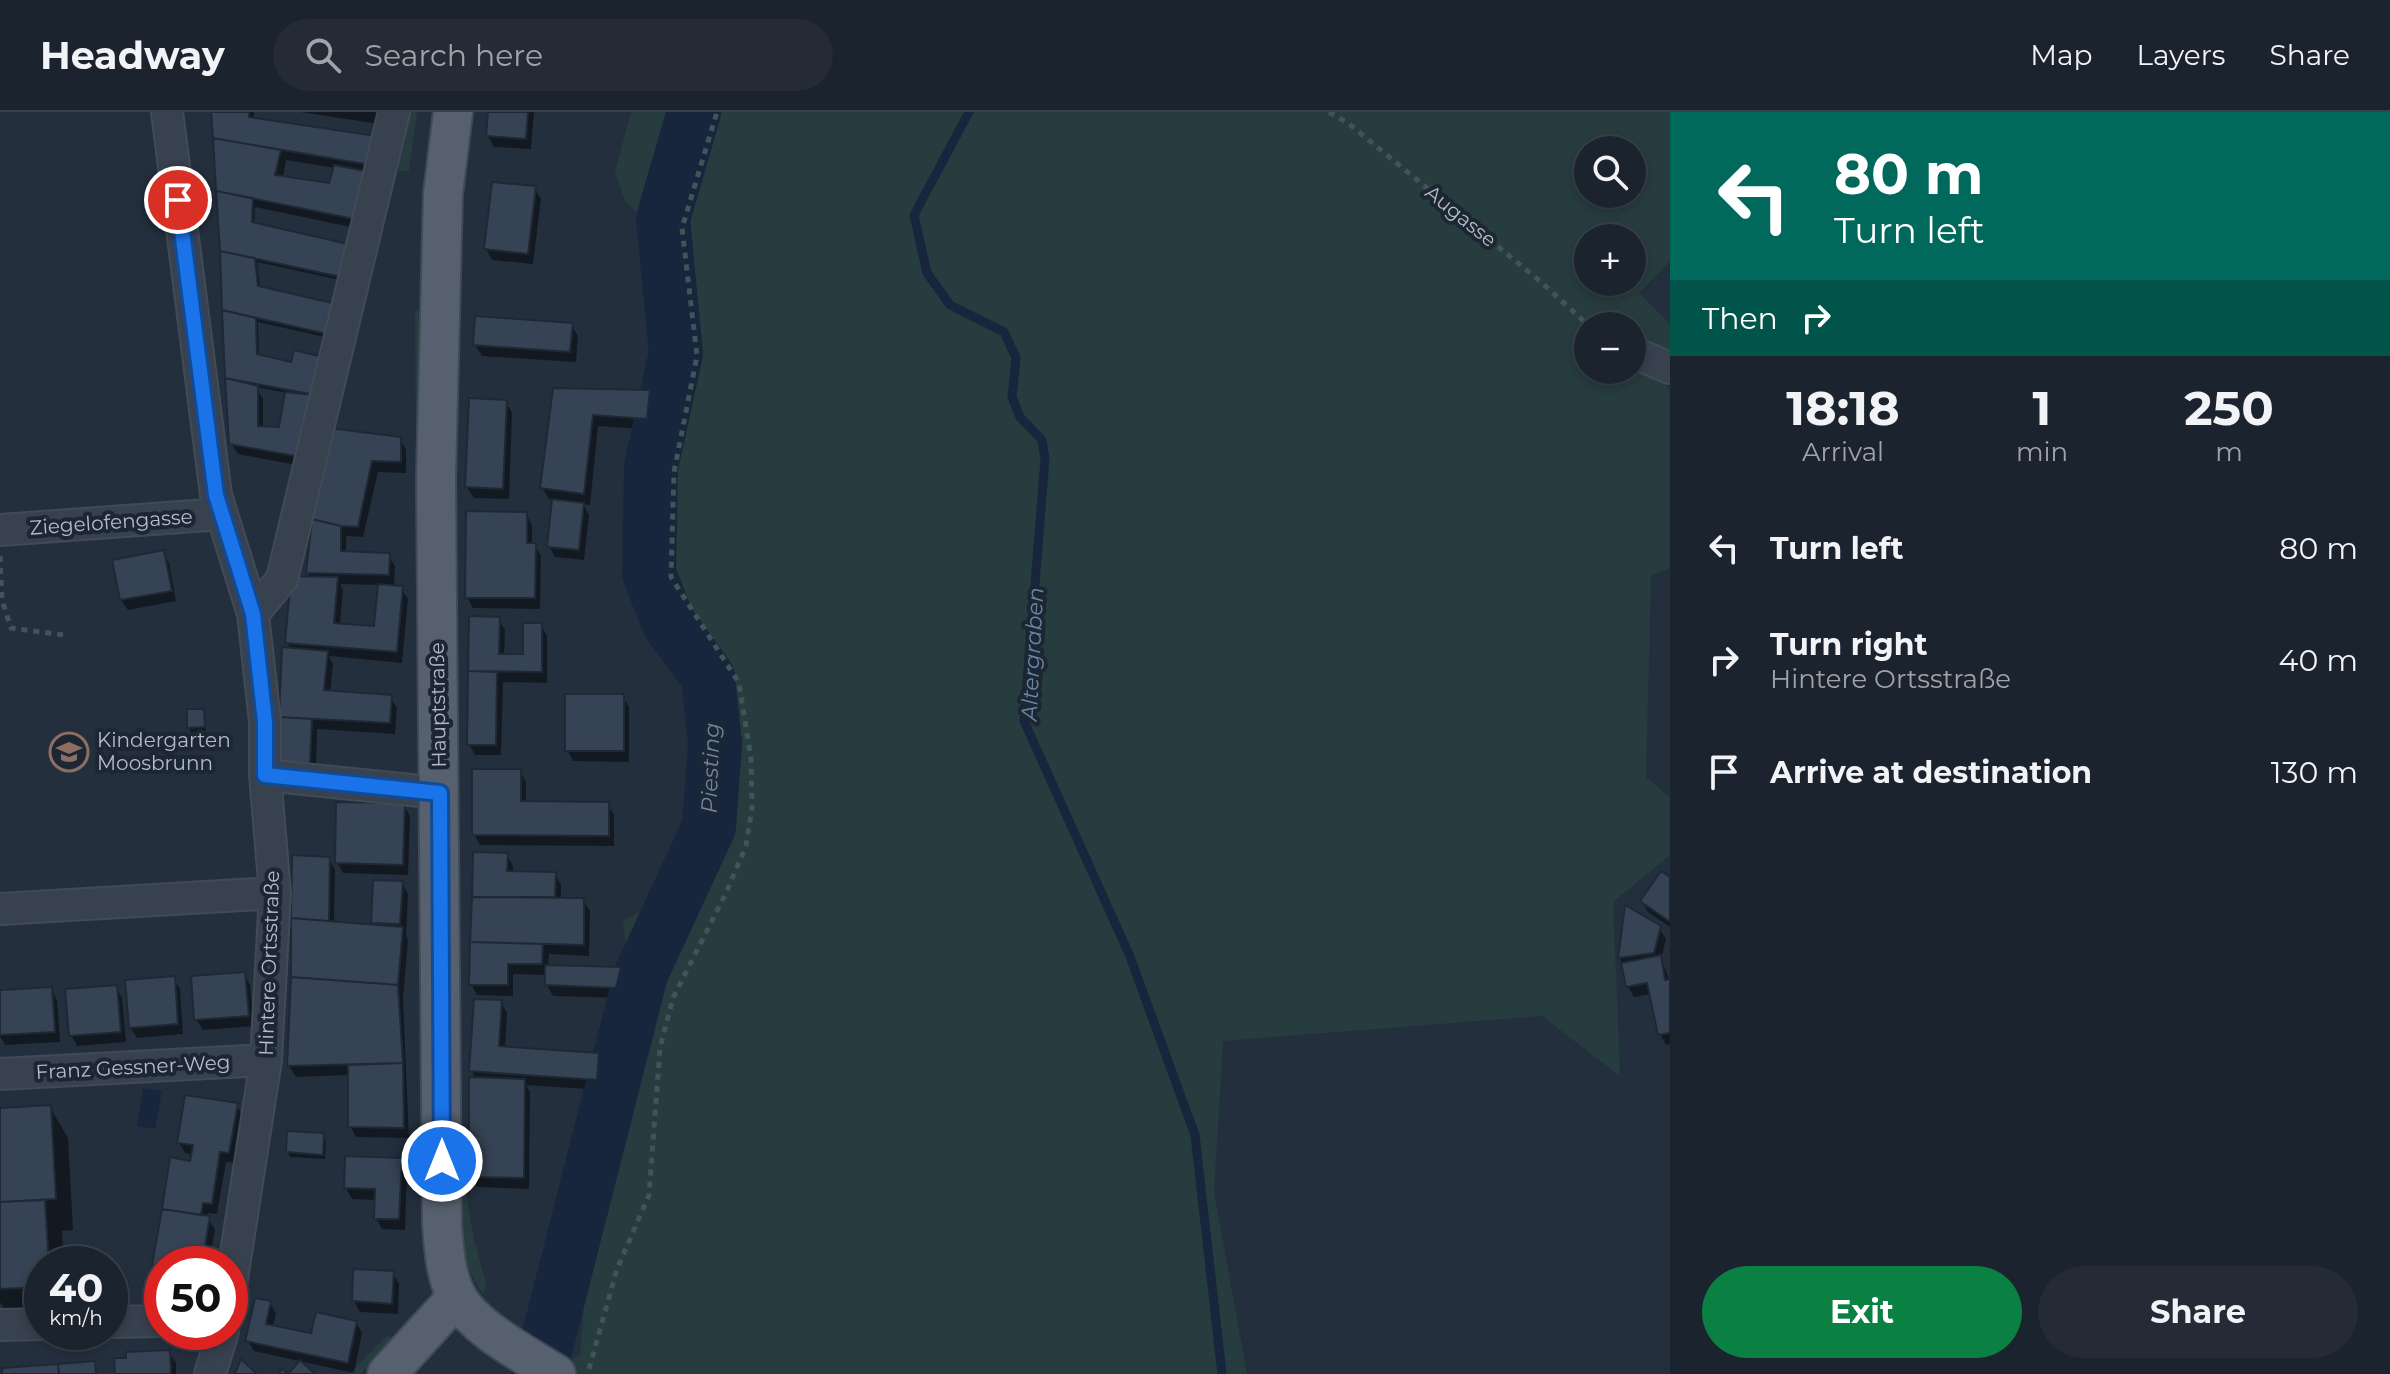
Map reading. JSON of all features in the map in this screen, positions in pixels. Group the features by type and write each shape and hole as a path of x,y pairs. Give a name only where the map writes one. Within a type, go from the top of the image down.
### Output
{"main road":[{"name":"Hauptstraße","path":"453,112 443,194 436,477 442,1224 445,1261 457,1297"},
{"path":"387,1374 457,1297 474,1318 556,1374"}],"street":[{"name":"Hintere Ortsstraße","path":"167,112 216,495 253,614 265,722 265,775 275,893 266,1060 237,1246"},
{"path":"253,614 282,579 394,112"},
{"path":"1646,358 1670,368"},
{"name":"Ziegelofengasse","path":"0,530 222,514"},
{"path":"265,775 440,793"},
{"path":"0,909 275,893"},
{"name":"Franz Gessner-Weg","path":"0,1074 266,1060"},
{"path":"0,1325 24,1324"},
{"path":"210,1374 217,1350"}],"path":[{"path":"587,1374 617,1269 649,1195 660,1048 673,998 746,846 752,808 751,759 739,683 671,577 674,472 697,356 682,228 717,112"},
{"name":"Augasse","path":"1329,112 1348,123 1574,312"},
{"path":"0,545 2,600 11,628 64,635"}],"green space":[{"path":"403,112 417,112 409,171 399,171 399,167 391,166"},
{"path":"631,112 1670,112 1670,261 1646,286 1646,224 1574,224 1574,296 1642,296 1670,324 1670,356 1663,376 1670,394 1670,568 1651,575 1646,777 1670,798 1670,855 1613,902 1620,1076 1542,1016 1223,1041 1214,1192 1247,1374 548,1374 580,1355 599,1126 633,1008 623,920 683,893 704,825 694,788 690,690 660,644 657,477 689,368 673,245 625,201 615,172"},
{"path":"415,310 421,312 420,459 416,460"},
{"path":"466,1193 486,1284 484,1294 471,1275 462,1240 457,1205"},
{"path":"388,1335 392,1339 361,1374 349,1374"}],"water":[{"path":"143,1088 162,1091 155,1129 137,1126"}],"building":[{"path":"211,112 249,112 249,117 376,136 370,165 213,138"},
{"path":"488,112 528,112 526,139 486,136"},
{"path":"213,138 281,150 275,175 329,183 334,165 365,171 354,219 216,191"},
{"path":"492,182 536,186 528,254 484,249"},
{"path":"216,191 253,198 252,222 348,244 341,277 220,251"},
{"path":"220,251 255,258 258,286 332,303 327,334 222,310"},
{"path":"222,310 256,318 257,354 291,362 294,350 323,357 315,395 225,378"},
{"path":"475,316 573,323 570,352 473,345"},
{"path":"225,378 258,386 258,426 279,427 285,392 315,395 306,458 229,444"},
{"path":"553,388 650,390 647,419 593,415 584,494 540,488"},
{"path":"469,398 507,400 503,489 465,487"},
{"path":"329,428 401,437 401,462 372,461 358,527 312,519"},
{"path":"552,499 584,503 579,550 547,547"},
{"path":"466,511 527,512 527,543 536,543 535,598 465,598"},
{"path":"312,519 341,526 341,551 390,553 389,575 306,573"},
{"path":"164,550 172,591 120,600 112,560"},
{"path":"291,576 338,577 334,623 374,626 378,584 403,586 397,652 285,643"},
{"path":"469,616 500,617 499,654 523,654 523,623 542,623 542,672 468,671"},
{"path":"282,647 328,651 324,690 392,695 390,723 279,717"},
{"path":"468,671 497,672 496,745 467,745"},
{"path":"565,694 624,694 624,751 565,751"},
{"path":"187,709 204,709 205,727 187,728"},
{"path":"279,717 312,719 310,763 278,762"},
{"path":"472,769 521,769 521,801 609,802 609,836 472,835"},
{"path":"336,802 405,803 403,865 335,863"},
{"path":"473,852 508,853 507,871 556,872 555,897 472,897"},
{"path":"292,855 330,857 329,921 291,918"},
{"path":"1661,871 1670,877 1670,922 1640,901"},
{"path":"373,880 403,881 400,924 371,923"},
{"path":"472,897 584,898 584,945 470,942"},
{"path":"1625,905 1661,926 1654,953 1618,958"},
{"path":"291,918 403,927 398,985 291,977"},
{"path":"470,942 543,944 542,964 508,964 508,985 469,985"},
{"path":"1661,955 1665,980 1670,979 1670,1033 1658,1035 1647,983 1626,987 1621,963"},
{"path":"545,965 621,967 616,988 545,985"},
{"path":"245,972 249,1016 194,1020 191,976"},
{"path":"175,976 178,1024 129,1028 125,980"},
{"path":"291,977 398,985 403,1063 287,1066"},
{"path":"117,985 121,1032 69,1036 65,989"},
{"path":"52,987 55,1032 0,1035 0,990"},
{"path":"474,999 502,1000 499,1046 599,1053 597,1080 469,1071"},
{"path":"403,1063 404,1128 348,1127 348,1065"},
{"path":"469,1077 525,1079 524,1178 469,1177"},
{"path":"185,1095 238,1103 229,1153 220,1152 212,1204 203,1203 201,1215 162,1209 170,1157 190,1161 193,1145 177,1143"},
{"path":"51,1105 56,1199 0,1202 0,1108"},
{"path":"287,1131 324,1133 323,1155 286,1152"},
{"path":"345,1156 402,1158 399,1219 374,1219 375,1189 344,1188"},
{"path":"45,1200 48,1246 24,1246 24,1288 0,1289 0,1202"},
{"path":"162,1209 210,1216 205,1246 155,1246"},
{"path":"353,1269 394,1271 392,1304 352,1301"},
{"path":"255,1298 271,1301 266,1324 311,1333 316,1312 357,1321 348,1363 248,1342"},
{"path":"170,1350 171,1374 115,1374 114,1358 126,1358 126,1352"},
{"path":"241,1359 257,1374 235,1374"},
{"path":"300,1360 315,1374 288,1374"},
{"path":"95,1361 96,1374 59,1374 58,1364"},
{"path":"58,1364 59,1374 2,1374 2,1368"}],"waterway":[{"name":"Piesting","path":"539,1374 641,974 709,827 715,743 708,677 668,622 649,573 651,467 676,353 663,219 694,112"},
{"name":"Altergraben","path":"969,112 914,215 927,273 950,305 1004,332 1016,358 1012,397 1020,417 1042,440 1045,459 1024,721 1129,954 1195,1135 1222,1374"}],"place":[{"name":"Kindergarten Moosbrunn","path":"69,752"}],"route":[{"path":"178,200 216,495 253,614 265,722 265,775 440,793 442,1161"}]}
